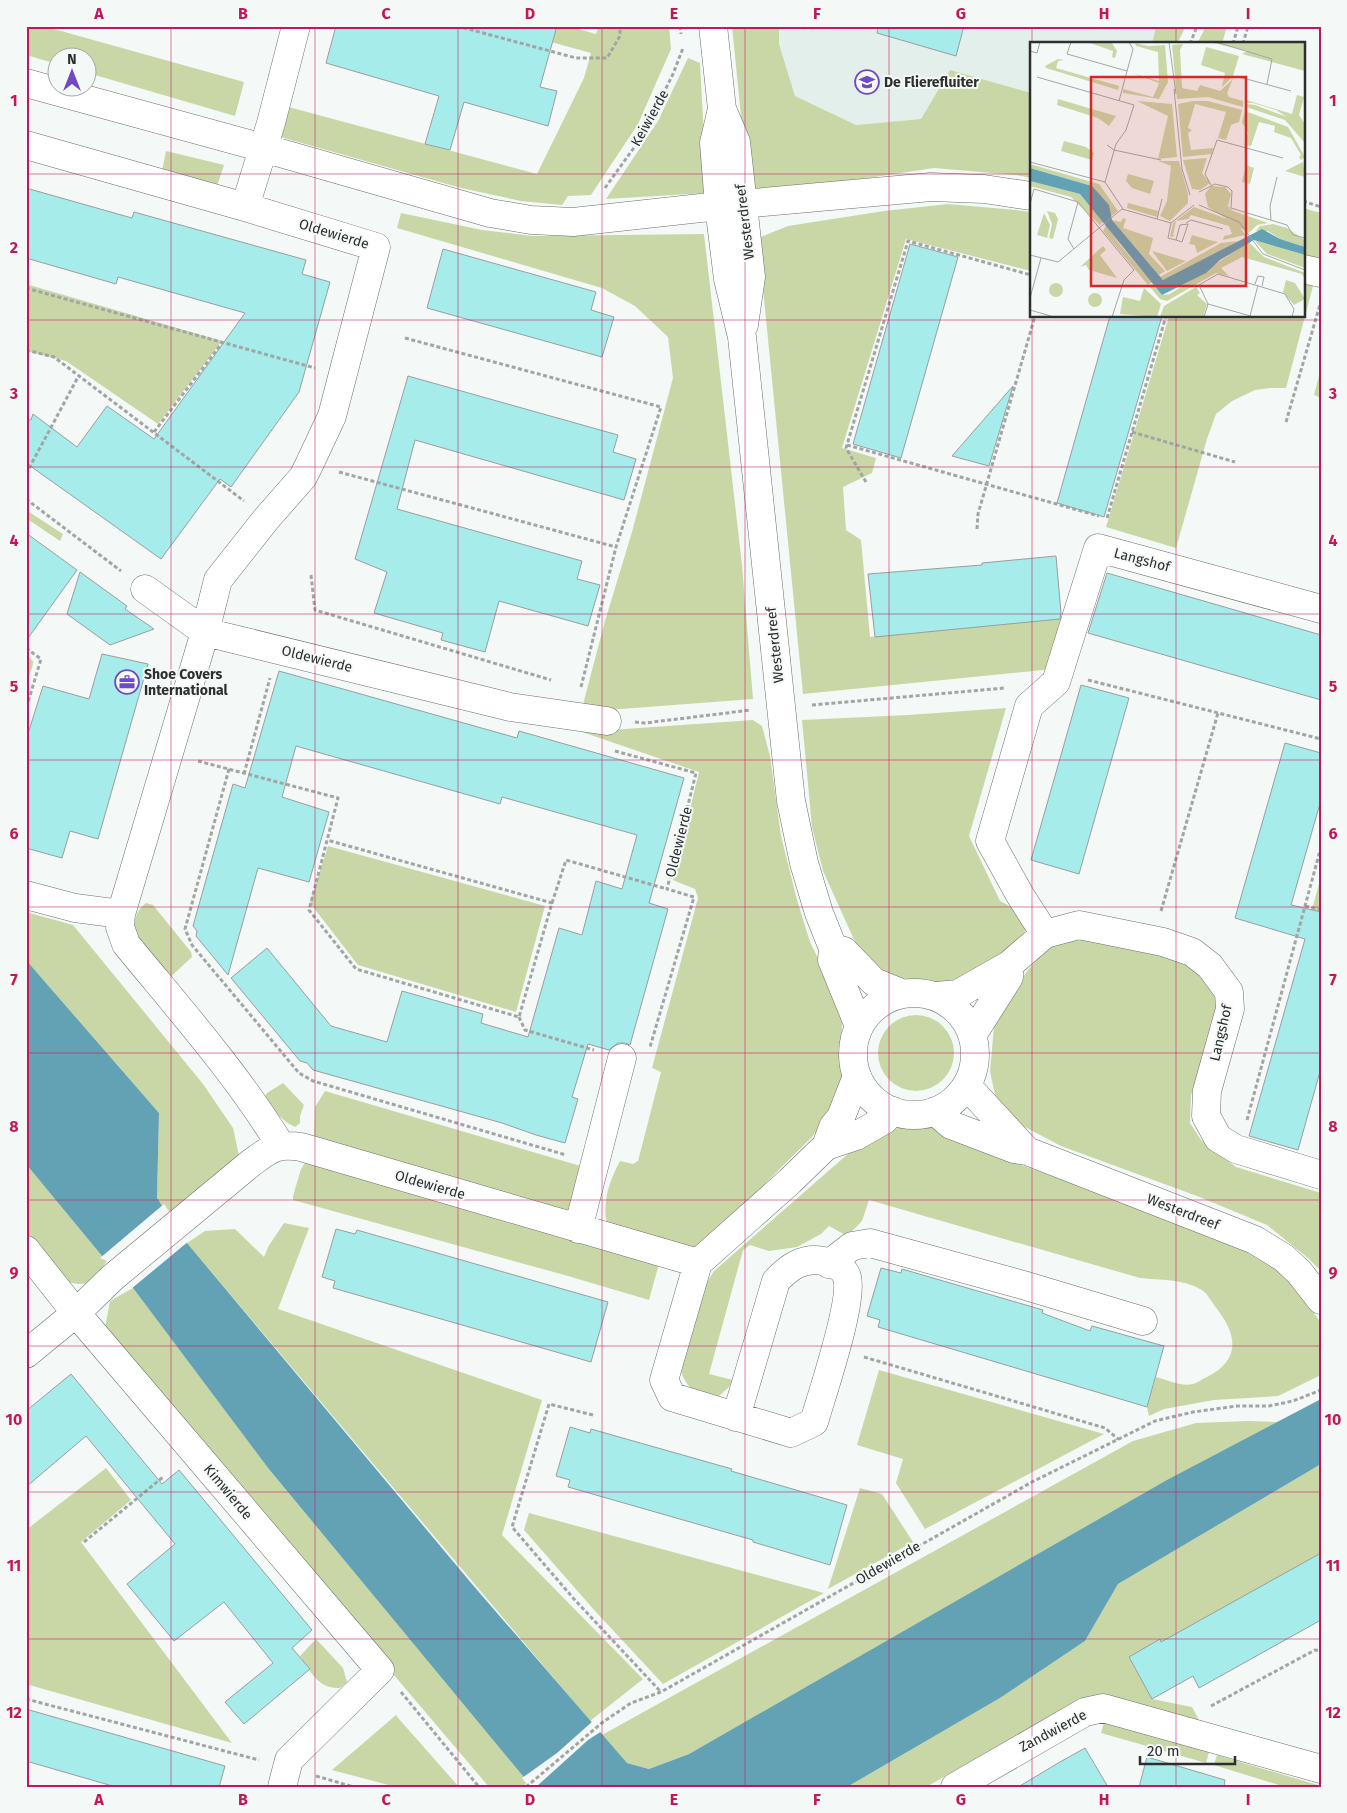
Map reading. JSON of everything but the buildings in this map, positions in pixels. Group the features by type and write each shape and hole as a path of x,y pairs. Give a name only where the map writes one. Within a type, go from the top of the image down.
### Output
{"street":[{"path":"245,207 271,123 296,26"},
{"name":"Westerdreef","path":"713,26 722,109 736,142 731,205 751,277 742,337 791,801 804,863 818,913 833,948 832,960 859,1026"},
{"path":"26,83 490,213 531,220 573,222 731,205 930,187 984,189 1030,196"},
{"name":"Oldewierde","path":"26,145 245,207 376,247 332,416 303,477 267,518 218,580 205,632 121,914 120,927 126,944 217,1054 281,1146 301,1147 698,1263"},
{"path":"1304,269 1321,273"},
{"name":"Langshof","path":"1056,682 1098,548 1321,609"},
{"name":"Oldewierde","path":"145,589 205,632 510,707 607,721"},
{"path":"1044,934 990,841 1029,706 1056,682"},
{"path":"26,895 75,908 121,914"},
{"name":"Langshof","path":"937,996 958,994 1009,964 1044,934 1079,925 1153,940 1192,952 1210,966 1229,992 1230,1009 1207,1091 1206,1116 1218,1138 1239,1150 1321,1175"},
{"path":"833,948 844,951 874,982 901,993"},
{"path":"973,1034 1009,977 1009,964"},
{"path":"919,992 937,996 953,1005 965,1018 973,1034 976,1052 974,1070 967,1086 948,1106 922,1115 907,1115 893,1111 878,1103 865,1091 857,1076 853,1060 854,1042 859,1026 870,1011 884,1000 901,993 919,992"},
{"path":"578,1229 595,1163 633,1062"},
{"path":"736,1417 776,1280 786,1270 803,1261 822,1261 840,1267 847,1277 847,1300 814,1422 791,1433 736,1417 672,1397 664,1380 698,1263 790,1181 826,1146 833,1127 841,1117 857,1076"},
{"name":"Westerdreef","path":"967,1086 1027,1151"},
{"path":"826,1146 856,1136 884,1120 893,1111"},
{"name":"Westerdreef","path":"935,1111 951,1125 1014,1149 1027,1151 1255,1240 1284,1258 1321,1300"},
{"path":"26,1354 76,1313 112,1278 251,1163 272,1148 281,1146"},
{"path":"829,1264 852,1246 870,1243 1024,1285 1143,1321"},
{"name":"Kimwierde","path":"26,1250 76,1313 380,1670"},
{"path":"285,1777 289,1760 380,1670"},
{"name":"Zandwierde","path":"955,1787 1047,1732 1085,1712 1103,1708 1321,1769"}],"path":[{"path":"457,26 576,58 607,58 620,36 620,26"},
{"name":"Keiwierde","path":"602,193 643,135 673,74 683,49 680,26"},
{"path":"1191,42 1197,26"},
{"path":"1234,42 1238,26"},
{"path":"1244,42 1248,26"},
{"path":"1304,201 1321,207"},
{"path":"866,482 846,448 908,241 1030,275"},
{"path":"26,288 343,376"},
{"path":"1286,422 1321,301"},
{"path":"977,529 978,514 1034,318"},
{"path":"1098,548 1165,318"},
{"path":"405,338 661,407 616,547 575,717"},
{"path":"154,432 222,343"},
{"path":"26,350 54,358 267,518"},
{"path":"26,474 78,376"},
{"path":"1132,432 1235,462"},
{"path":"847,446 1107,519"},
{"path":"309,464 616,547"},
{"path":"26,499 145,589"},
{"path":"311,575 315,610 552,680"},
{"path":"26,648 41,659 26,709"},
{"path":"244,774 278,649"},
{"path":"1056,682 1082,678 1321,739"},
{"path":"806,705 1010,687"},
{"path":"607,721 645,723 760,709"},
{"path":"1153,940 1218,713"},
{"name":"Oldewierde","path":"609,750 696,773 667,889 694,897 633,1062"},
{"path":"169,752 244,774 338,798 309,910 356,969 519,1016"},
{"path":"229,769 184,929 192,945 299,1073 312,1081 595,1163"},
{"path":"327,840 552,903"},
{"path":"1239,1150 1321,847"},
{"path":"633,1062 525,1030 519,1016 566,860 667,889"},
{"path":"1305,906 1321,910"},
{"path":"835,1349 1105,1428 1118,1438"},
{"name":"Oldewierde","path":"526,1787 603,1722 631,1703 661,1692 1032,1482 1118,1438 1155,1421 1193,1412 1237,1406 1269,1406 1293,1401 1321,1390"},
{"path":"593,1415 549,1404 512,1526 574,1599 661,1692"},
{"path":"84,1542 164,1477"},
{"path":"1217,1740 1204,1710 1315,1650 1321,1651"},
{"path":"380,1670 397,1687 479,1787"},
{"path":"26,1699 285,1777 354,1787"}],"shaded area":[{"name":"De Flierefluiter","path":"779,26 1156,26 1152,42 1030,42 1030,93 950,70 921,119 856,125 795,96 779,44"}],"green space":[{"path":"26,26 43,26 244,82 235,116 98,76 98,48 48,48 48,61 26,55"},
{"path":"492,26 567,26 596,34 599,26 669,26 671,49 638,124 591,195 568,196 562,205 521,201 461,188 277,136 285,106 537,174 584,78 591,53"},
{"path":"732,26 779,26 779,44 795,96 856,125 921,119 950,70 1030,93 1030,178 934,168 749,196"},
{"path":"1156,26 1186,26 1178,42 1152,42"},
{"path":"1206,26 1227,26 1223,42 1198,42"},
{"path":"688,58 700,63 707,193 606,199 658,121"},
{"path":"166,151 224,165 217,186 162,171"},
{"path":"948,204 1030,212 1030,271 906,239 842,448 876,458 872,473 843,487 846,530 861,540 870,637 1062,618 1053,669 803,694 758,238 788,226 884,211"},
{"path":"1304,208 1321,213 1321,259 1304,255"},
{"path":"401,213 482,230 532,236 704,234 742,565 753,699 581,712 673,378 668,337 635,306 602,288 397,228"},
{"path":"1304,283 1313,286 1286,388 1255,390 1232,401 1216,414 1176,548 1106,527 1168,318 1304,318"},
{"path":"26,284 222,341 158,424 66,361 26,351"},
{"path":"1321,368 1321,398 1314,395"},
{"path":"26,510 63,534 60,541 26,518"},
{"path":"26,654 33,661 26,683"},
{"path":"1006,708 969,836 1000,901 1036,920 988,969 945,985 903,978 880,970 856,944 823,871 812,827 802,720"},
{"path":"753,720 762,726 770,756 781,836 797,900 810,942 838,998 843,1013 841,1040 838,1050 843,1080 827,1117 812,1137 719,1229 691,1252 608,1228 605,1210 607,1193 620,1161 633,1164 638,1161 661,1072 652,1068 698,898 695,889 673,880 699,772 582,732"},
{"path":"328,846 545,906 516,1012 358,965 310,903"},
{"path":"1321,876 1321,912 1312,910"},
{"path":"146,903 153,905 191,952 192,957 167,980 146,953 136,932 135,922 138,912"},
{"path":"26,912 73,925 203,1084 233,1128 240,1160 171,1219 157,1198 159,1113 26,960"},
{"path":"1075,935 1166,952 1198,967 1219,999 1209,1048 1191,1095 1190,1123 1201,1140 1236,1167 1321,1193 1321,1271 1267,1225 1197,1196 1061,1146 1021,1125 995,1095 990,1071 994,1027 1014,988 1044,950"},
{"path":"916,1015 930,1018 943,1026 951,1039 954,1053 951,1067 943,1080 930,1088 916,1091 902,1088 889,1080 881,1067 878,1053 881,1039 889,1026 902,1018"},
{"path":"283,1083 304,1105 300,1116 300,1123 295,1127 278,1115 264,1098 267,1093"},
{"path":"325,1091 584,1167 571,1213 314,1140 315,1107"},
{"path":"900,1128 945,1128 1021,1165 1177,1220 1255,1255 1288,1277 1321,1323 1321,1375 1278,1396 1214,1400 1164,1409 1149,1416 1147,1407 1156,1377 1189,1385 1218,1370 1230,1355 1232,1338 1229,1329 1203,1290 1186,1283 1140,1278 869,1200 862,1221 847,1236 829,1226 821,1234 797,1247 769,1251 750,1245 743,1250 709,1374 733,1380 729,1387 719,1396 705,1395 690,1387 680,1369 701,1292 714,1271 857,1146 876,1132"},
{"path":"305,1163 577,1239 660,1260 649,1300 293,1200 301,1169"},
{"path":"26,1164 102,1256 108,1259 92,1283 78,1284 67,1282 26,1233"},
{"path":"284,1223 309,1228 278,1309 542,1400 502,1535 643,1679 590,1721 187,1243 205,1231 235,1229 264,1257 268,1247"},
{"path":"133,1288 268,1468 528,1782 522,1787 489,1787 111,1342 104,1333 110,1301"},
{"path":"879,1370 1104,1434 925,1529 896,1483 903,1459 857,1445"},
{"path":"1278,1422 689,1754 649,1769 627,1763 602,1735 1133,1441 1196,1423"},
{"path":"1321,1464 1321,1564 1161,1642 1160,1640 1129,1657 1152,1699 1192,1707 1201,1724 1099,1697 1086,1697 926,1787 847,1787 1000,1698 1085,1641 1118,1584"},
{"path":"106,1468 131,1500 81,1542 232,1743 26,1684 26,1530"},
{"path":"860,1488 882,1494 913,1542 828,1589"},
{"path":"529,1513 824,1593 663,1684 595,1611 524,1530"},
{"path":"316,1639 343,1668 347,1682 340,1688 332,1688 321,1683 300,1656"},
{"path":"396,1715 459,1787 396,1787 332,1770"},
{"path":"1104,1722 1209,1752 1206,1763 1101,1733"},
{"path":"1217,1755 1321,1787 1285,1787 1214,1765"}],"water":[{"path":"26,960 159,1113 157,1198 187,1243 472,1584 627,1763 649,1769 689,1754 1167,1480 1321,1399 1321,1464 1118,1584 1085,1641 1000,1698 847,1787 532,1787 268,1468 133,1288 108,1259 102,1256 26,1164"}],"pier":[{"path":"164,1204 189,1241 131,1289 107,1261 100,1258"},
{"path":"593,1721 602,1731 588,1740 536,1787 529,1787 522,1778 557,1753"}],"place":[{"name":"De Flierefluiter","path":"867,82"},
{"name":"Shoe Covers International","path":"127,682"}]}
